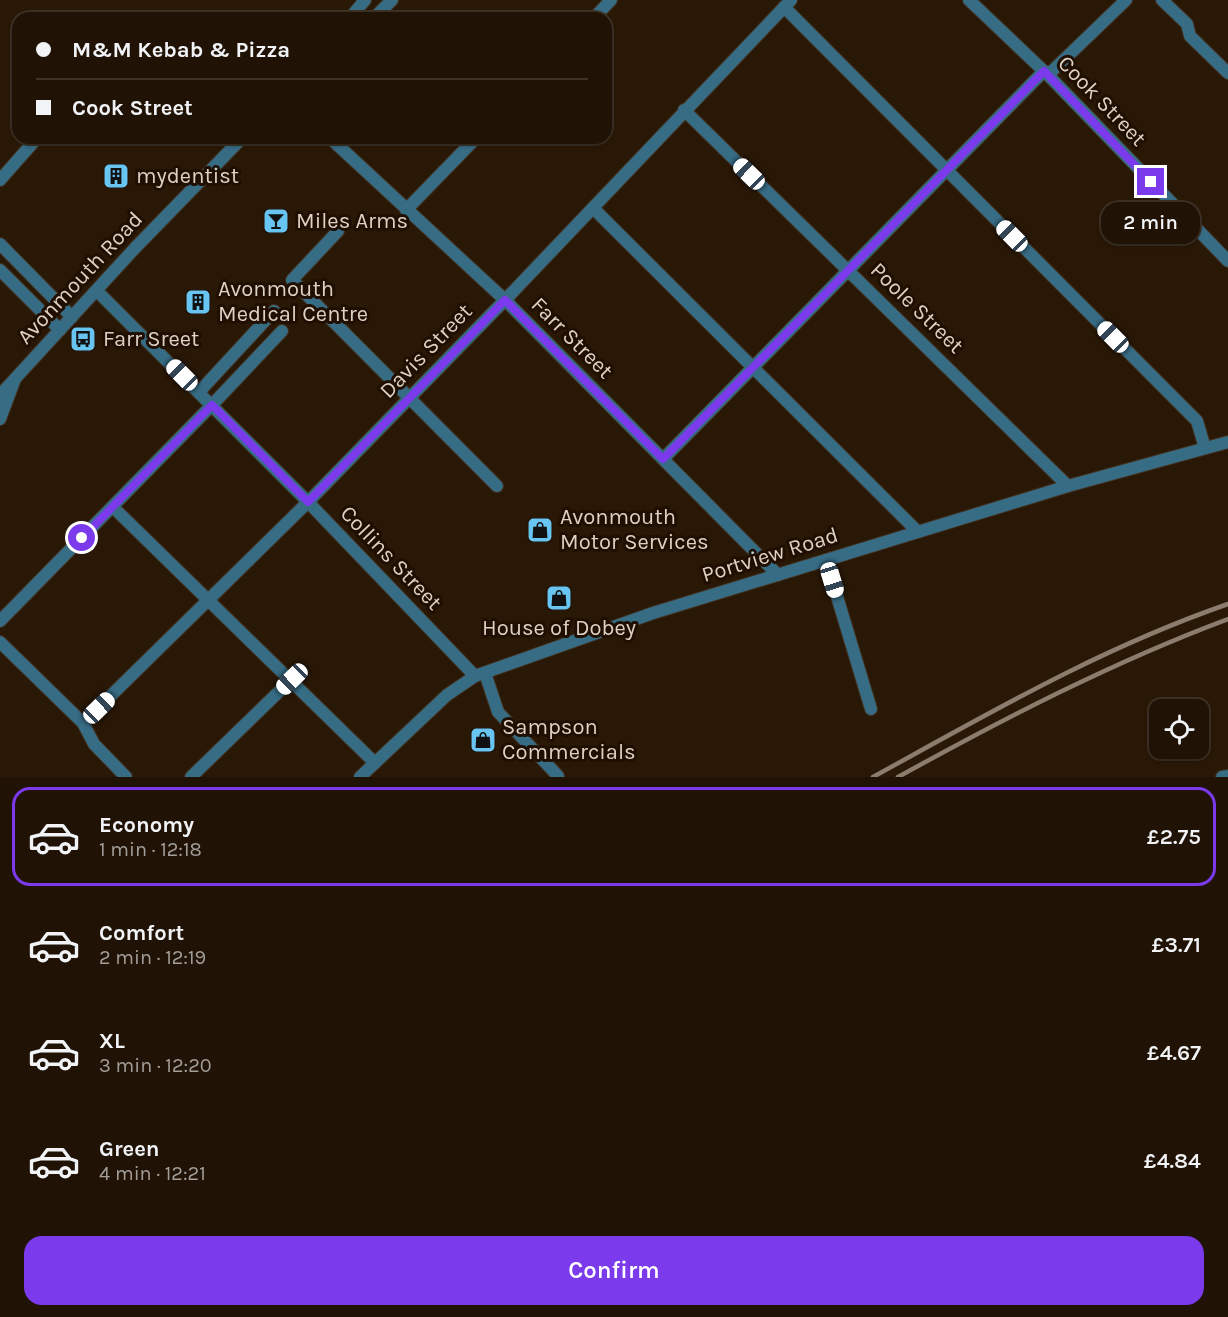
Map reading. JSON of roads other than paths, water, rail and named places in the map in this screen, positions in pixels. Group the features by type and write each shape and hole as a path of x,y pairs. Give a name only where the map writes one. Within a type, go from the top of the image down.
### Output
{"street":[{"path":"355,12 365,0"},
{"path":"380,12 392,0"},
{"path":"600,12 611,0"},
{"name":"Cook Street","path":"969,0 1046,73 1228,261"},
{"path":"663,459 945,169 1126,0"},
{"path":"1162,0 1186,24 1190,36 1228,73"},
{"path":"788,4 945,169 1197,421 1205,448"},
{"name":"Davis Street","path":"84,723 410,398 788,4"},
{"name":"Poole Street","path":"684,110 1068,486"},
{"path":"0,180 32,144"},
{"name":"Avonmouth Road","path":"0,395 236,144"},
{"name":"Farr Street","path":"336,144 505,300 778,575"},
{"path":"406,210 470,144"},
{"path":"592,208 918,532"},
{"path":"338,231 292,280 497,486"},
{"path":"0,244 72,316"},
{"path":"0,270 60,330"},
{"name":"Collins Street","path":"97,291 480,674"},
{"path":"199,392 274,311"},
{"path":"0,621 282,331"},
{"path":"0,419 15,380"},
{"name":"Portview Road","path":"360,777 447,695 480,674 653,613 1068,486 1228,442"},
{"path":"118,512 292,679 375,763"},
{"path":"826,560 871,709"},
{"path":"0,642 84,723 94,744 126,777"},
{"path":"480,674 498,712 558,776"},
{"path":"191,777 292,679"},
{"path":"1222,777 1228,776"}],"railway":[{"path":"873,777 1004,705 1091,661 1181,621 1228,604"},
{"path":"898,777 979,733 1101,672 1228,619"}],"place":[{"name":"mydentist","path":"116,176"},
{"name":"Miles Arms","path":"276,221"},
{"name":"Avonmouth Medical Centre","path":"198,302"},
{"name":"Farr Sreet","path":"83,339"},
{"name":"Avonmouth Motor Services","path":"540,530"},
{"name":"House of Dobey","path":"559,598"},
{"name":"Sampson Commercials","path":"483,740"}]}
